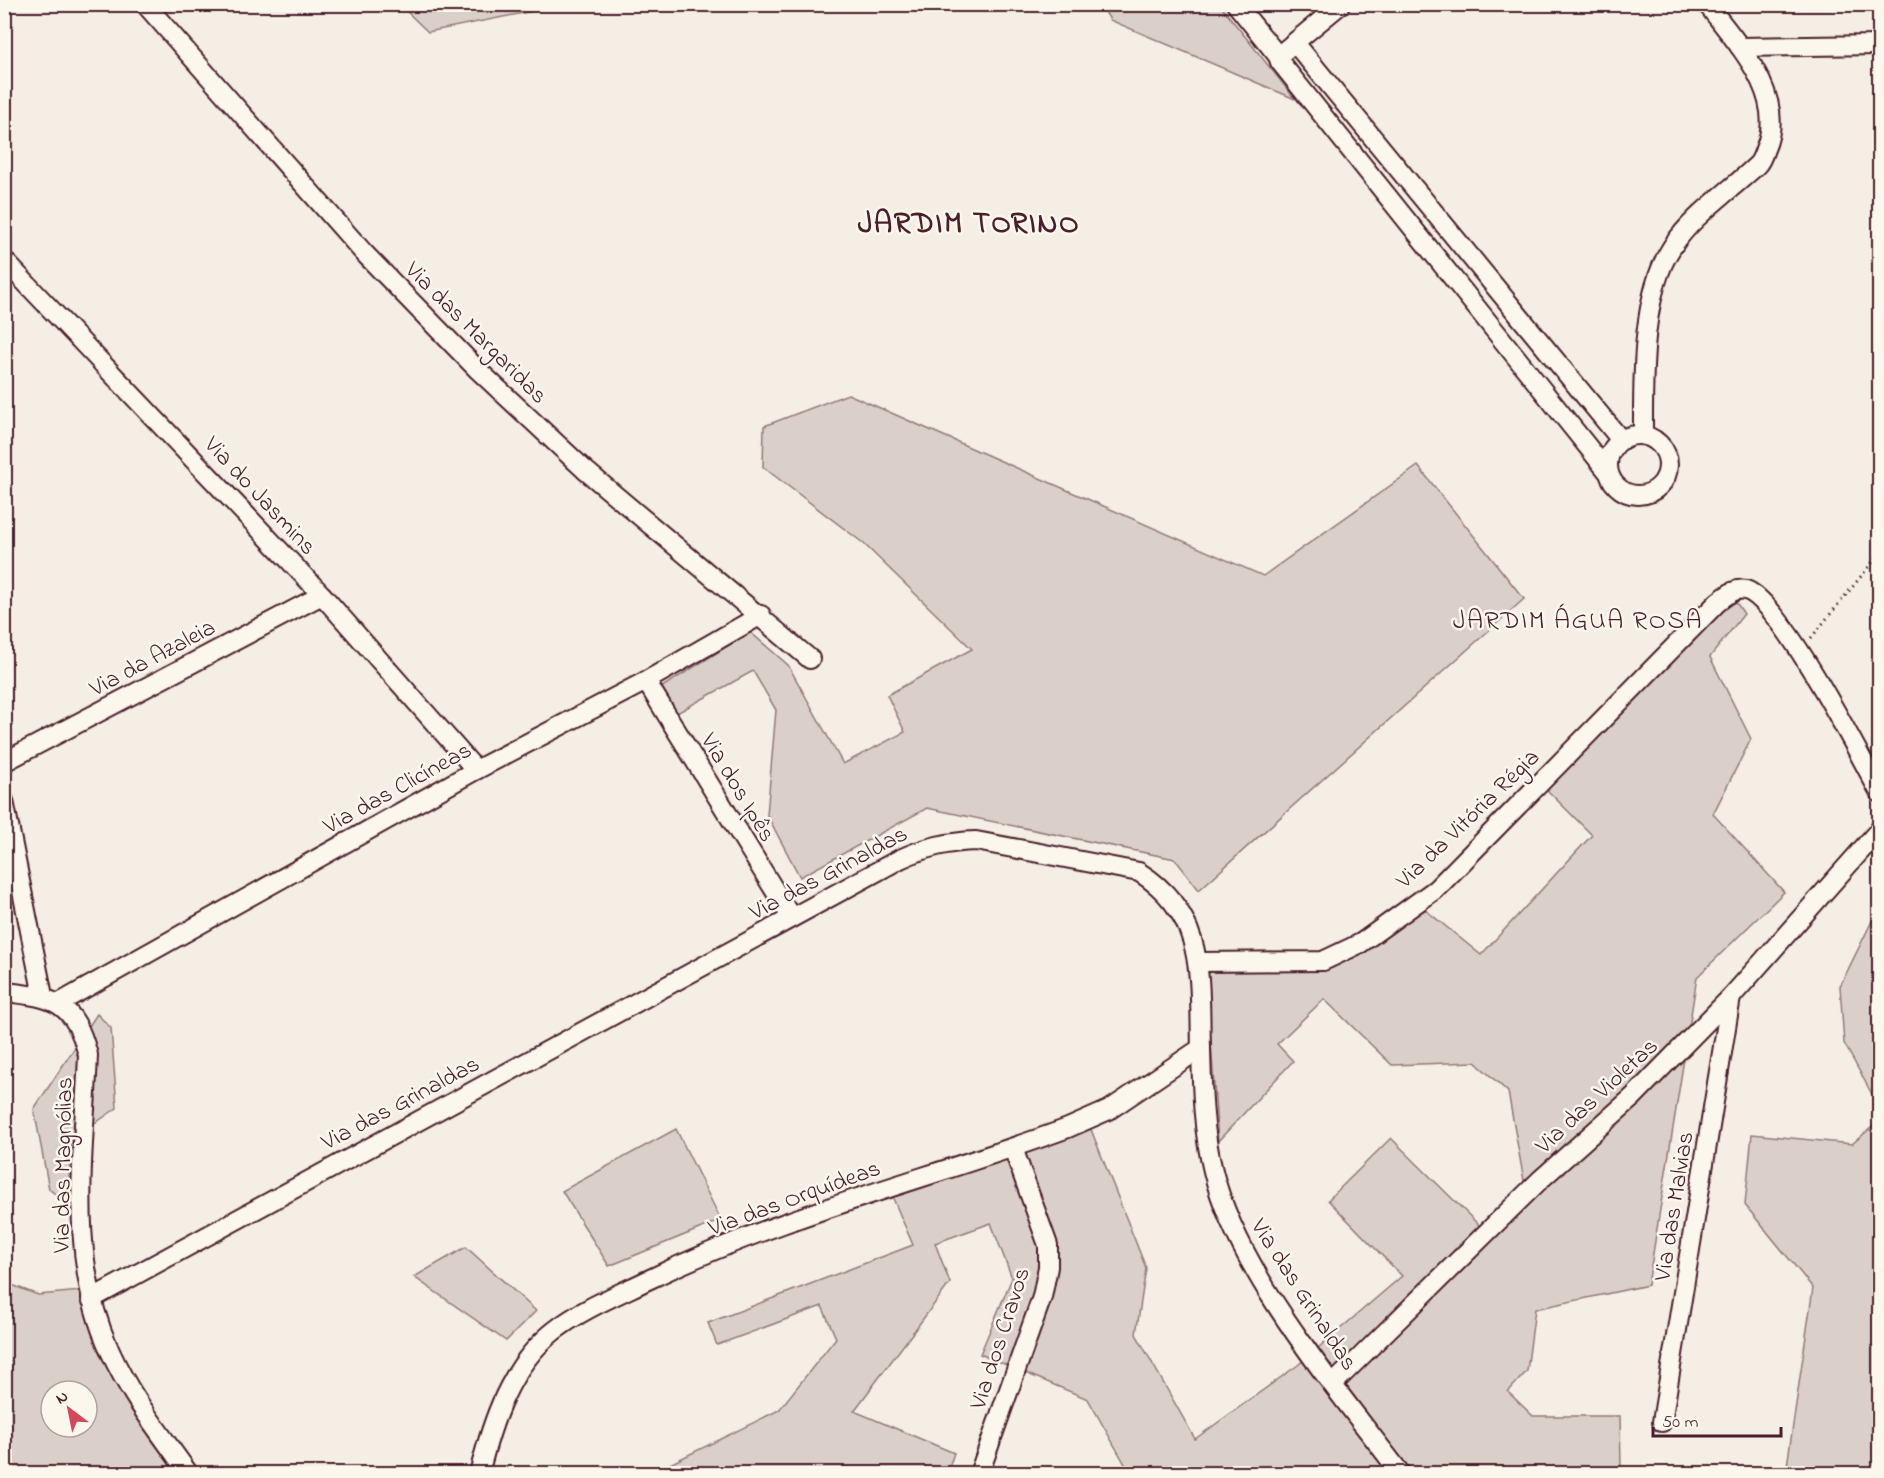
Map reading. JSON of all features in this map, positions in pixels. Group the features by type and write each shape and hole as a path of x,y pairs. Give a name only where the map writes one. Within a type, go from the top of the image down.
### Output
{"street":[{"name":"Via das Margaridas","path":"145,4 364,253 478,370 585,470 810,659"},
{"path":"1236,4 1608,472 1612,482 1629,494 1639,496 1658,488 1665,480 1668,460 1660,443 1643,435 1622,440 1609,456 1608,472"},
{"path":"1278,56 1341,4"},
{"path":"1643,435 1643,373 1649,324 1661,267 1672,247 1686,230 1760,162 1769,140 1772,117 1764,88 1740,47 1707,4"},
{"path":"1295,43 1622,440"},
{"path":"1740,47 1880,45"},
{"name":"Via do Jasmins","path":"4,260 322,595 476,770"},
{"name":"Via da Vitória Régia","path":"1198,962 1323,961 1361,943 1436,889 1730,592 1747,591 1775,618 1800,651"},
{"name":"Via da Azaleia","path":"4,762 322,595"},
{"name":"Via das Clicíneas","path":"51,999 646,681 760,615"},
{"path":"1800,651 1880,793"},
{"name":"Via dos Ipês","path":"646,681 791,917"},
{"path":"4,801 51,999 4,992"},
{"name":"Via das Violetas","path":"1333,1384 1540,1180 1633,1097 1731,997 1880,829"},
{"name":"Via das Grinaldas","path":"91,1299 352,1154 580,1034 791,917 926,847 953,842 976,842 1139,872 1156,883 1172,900 1187,923 1198,962 1202,1007 1201,1048 1206,1130 1212,1171 1224,1206 1255,1270 1333,1384 1401,1473"},
{"name":"Via das Malvias","path":"1662,1422 1731,997"},
{"name":"Via das Magnólias","path":"51,999 70,1012 81,1030 88,1055 81,1234 91,1299 109,1350 129,1387 189,1473"},
{"name":"Via das Orquídeas","path":"479,1473 505,1394 523,1364 553,1332 592,1307 681,1264 782,1222 1013,1148 1109,1110 1201,1048"},
{"name":"Via dos Cravos","path":"979,1473 1042,1297 1048,1267 1048,1245 1013,1148"}],"path":[{"path":"1800,651 1880,553"}],"shaded area":[{"path":"400,5 563,5 428,32"},
{"path":"1101,5 1220,5 1295,99 1110,20"},
{"path":"848,394 1263,576 1418,466 1524,599 1199,890 1175,859 927,808 800,877 767,815 776,710 753,671 677,713 662,687 750,632 788,665 843,764 905,732 887,695 972,649 863,543 763,467 764,426"},
{"path":"1730,593 1744,614 1710,657 1751,739 1713,814 1784,892 1697,977 1648,1285 1535,1309 1527,1371 1508,1392 1533,1416 1620,1416 1621,1468 1667,1473 1318,1474 1317,1468 1274,1467 1267,1474 1130,1473 1088,1399 980,1354 1012,1278 991,1223 935,1243 950,1283 854,1411 954,1453 947,1473 614,1474 616,1471 662,1468 779,1410 836,1338 822,1306 717,1345 708,1323 913,1245 892,1196 1088,1122 1146,1268 1136,1334 1195,1439 1298,1365 1402,1276 1328,1200 1391,1138 1493,1239 1528,1203 1508,1092 1475,1062 1392,1065 1324,999 1277,1044 1293,1061 1218,1141 1206,972 1324,969 1423,908 1481,955 1592,835 1543,786"},
{"path":"1879,913 1879,1107 1844,1043 1840,986 1874,917"},
{"path":"97,1014 111,1028 117,1108 71,1140 68,1204 49,1189 34,1109"},
{"path":"1879,1121 1879,1473 1786,1473 1813,1288 1745,1205 1752,1134 1852,1144"},
{"path":"676,1129 721,1220 609,1266 562,1191"},
{"path":"466,1247 536,1311 506,1341 414,1277"},
{"path":"4,1282 38,1295 81,1291 131,1409 175,1473 5,1473"}],"district":[{"name":"JARDIM TORINO","path":"969,222"},
{"name":"JARDIM ÁGUA ROSA","path":"1578,619"}]}
